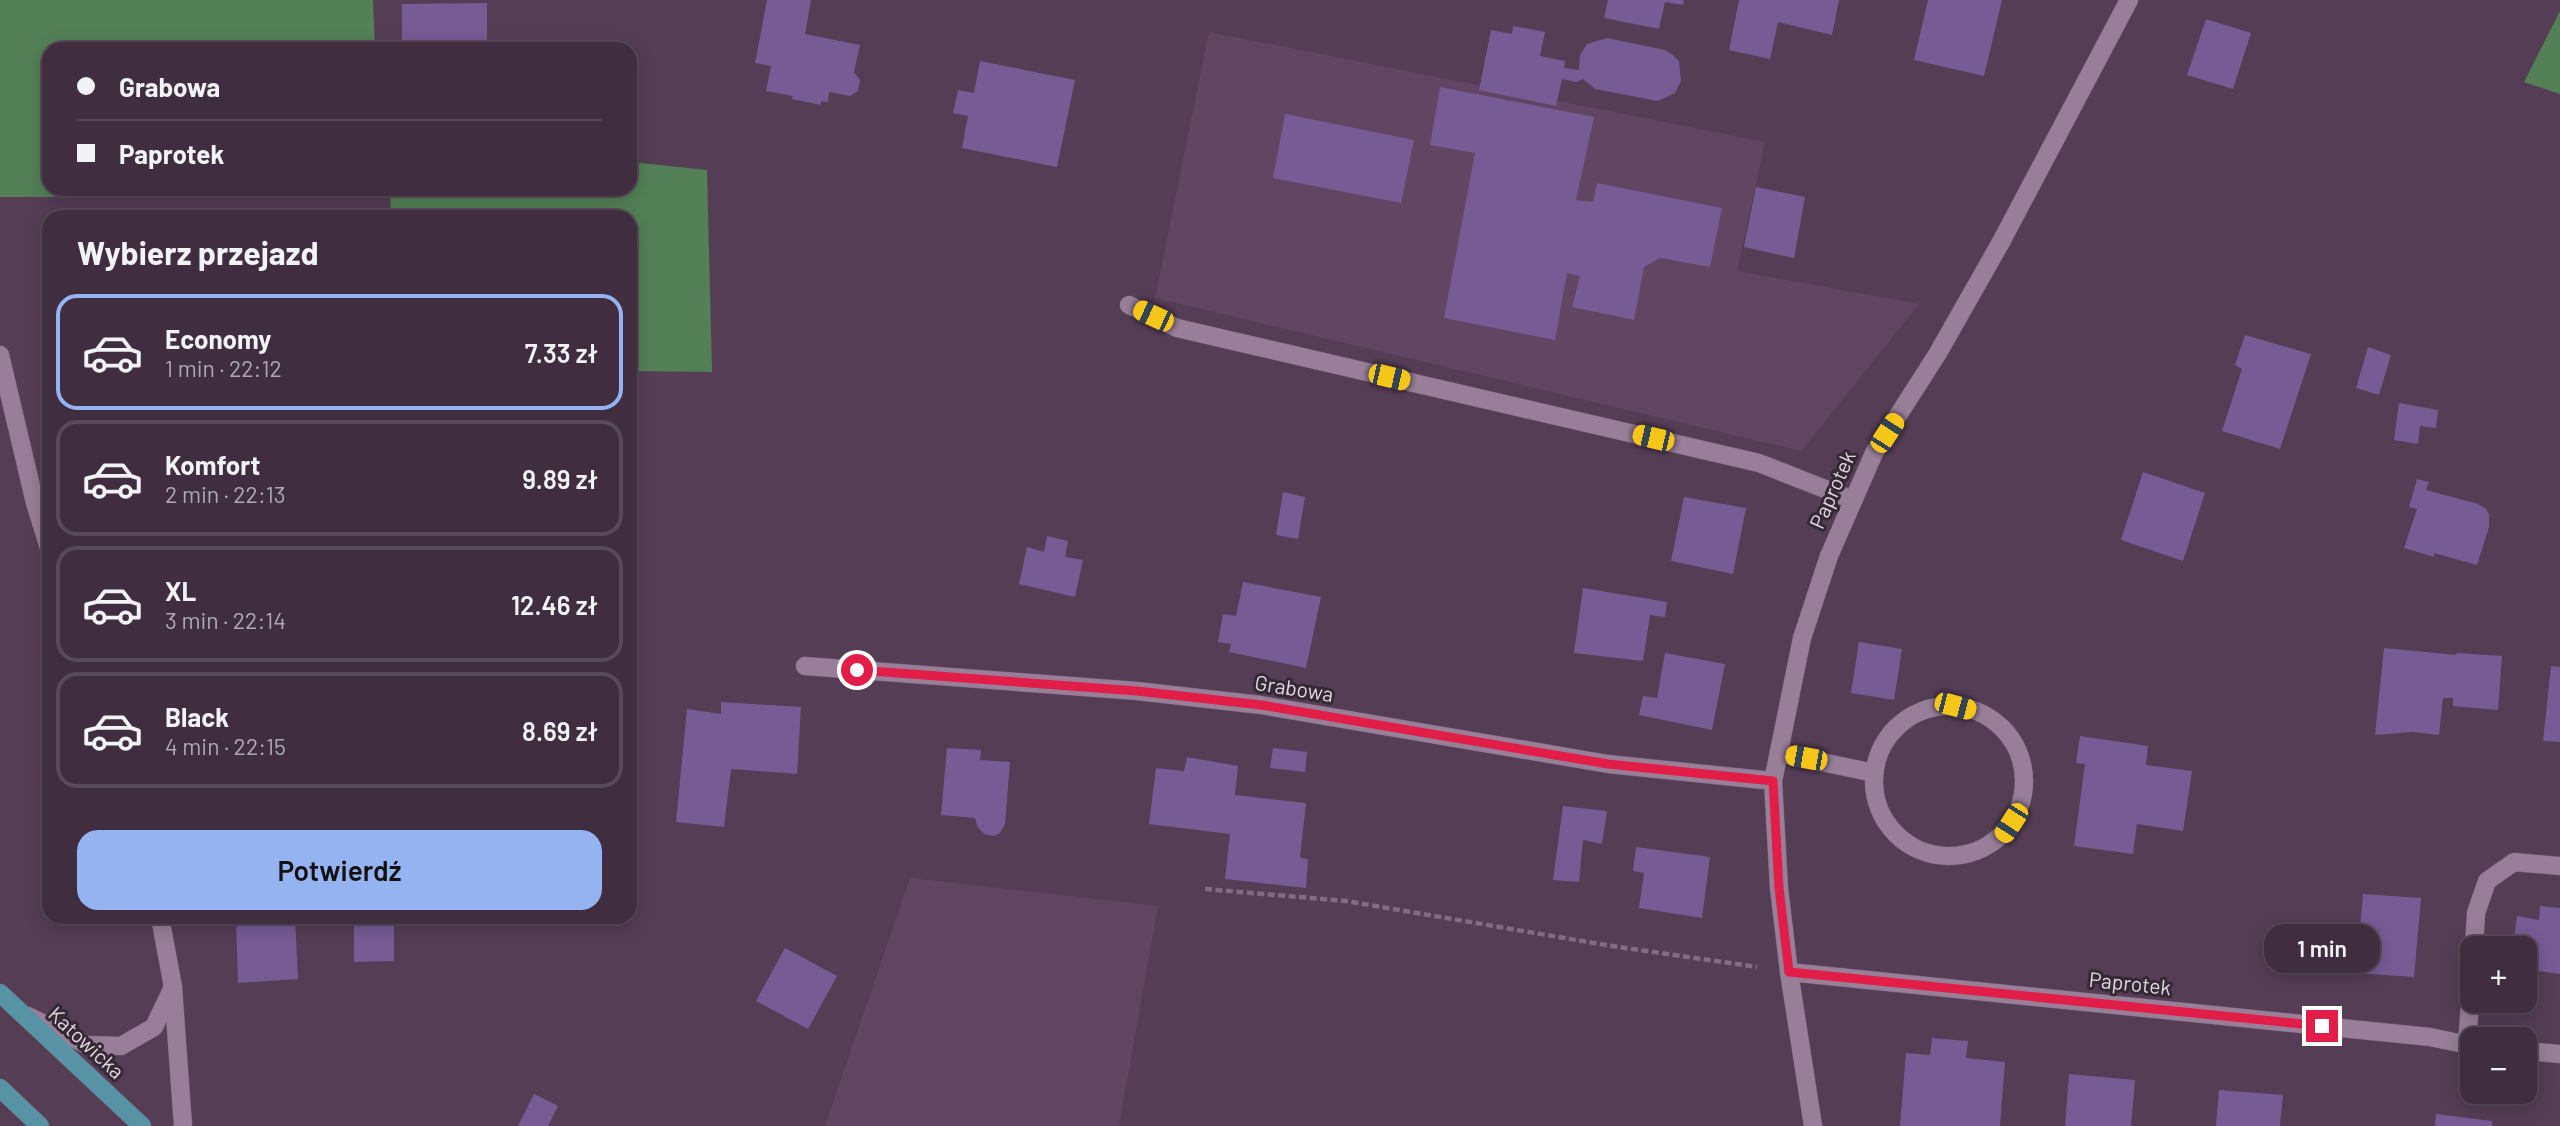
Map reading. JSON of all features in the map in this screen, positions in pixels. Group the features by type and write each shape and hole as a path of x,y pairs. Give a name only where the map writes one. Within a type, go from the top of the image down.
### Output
{"main road":[{"name":"Katowicka","path":"0,993 142,1126"},
{"path":"0,1088 40,1126"}],"street":[{"name":"Paprotek","path":"1813,1126 1779,888 1773,781 1802,638 1829,555 1874,453 1938,353 2001,242 2129,0"},
{"path":"1129,305 1177,327 1759,463 1853,500"},
{"path":"0,355 42,526"},
{"name":"Grabowa","path":"805,666 1137,691 1261,705 1608,764 1773,781"},
{"path":"1955,706 1983,714 2006,732 2021,756 2025,784 2018,811 2003,835 1980,850 1949,857 1918,850 1893,832 1877,804 1874,772 1883,745 1901,723 1927,709 1955,706"},
{"path":"1779,753 1874,772"},
{"path":"2475,936 2476,913 2487,881 2514,862 2560,866"},
{"path":"161,924 173,987 183,1126"},
{"name":"Paprotek","path":"1789,972 2430,1037 2460,1043"},
{"path":"20,1012 87,1045 121,1046 154,1027 173,987"},
{"path":"2537,1052 2560,1054"}],"path":[{"path":"1205,889 1346,901 1612,946 1789,972"}],"shaded area":[{"path":"1209,32 1765,142 1737,271 1919,304 1801,451 1155,298"},
{"path":"910,878 1158,906 1119,1126 825,1126"}],"green space":[{"path":"0,0 373,0 375,42 42,42 42,196 379,197 0,197"},
{"path":"2560,11 2560,94 2524,82"},
{"path":"637,163 707,170 712,372 637,371 637,210 391,210 390,196 637,196"}],"building":[{"path":"767,0 811,0 805,34 860,45 854,72 860,80 858,91 850,96 829,92 828,102 821,101 821,105 766,91 771,66 755,63"},
{"path":"1608,0 1684,0 1683,5 1665,2 1659,29 1604,18"},
{"path":"1739,0 1839,0 1832,35 1778,22 1770,59 1729,50"},
{"path":"1928,0 2002,0 1984,76 1914,60"},
{"path":"487,3 487,42 402,42 402,4"},
{"path":"2206,19 2251,33 2233,89 2187,75"},
{"path":"1513,26 1545,32 1540,56 1565,61 1564,68 1579,70 1580,55 1587,44 1607,38 1665,50 1679,61 1681,81 1675,93 1658,101 1595,89 1583,79 1576,82 1562,79 1556,106 1479,90 1491,30 1512,34"},
{"path":"980,61 1075,80 1057,167 962,148 968,116 953,113 958,90 974,93"},
{"path":"1440,87 1594,117 1576,200 1593,202 1597,183 1722,208 1710,267 1660,258 1644,267 1634,320 1572,307 1580,276 1567,273 1555,340 1444,318 1475,153 1430,145"},
{"path":"1285,114 1414,140 1401,203 1273,178"},
{"path":"1756,187 1805,197 1794,258 1744,247"},
{"path":"2245,335 2311,354 2280,449 2222,431 2242,369 2235,365"},
{"path":"2368,347 2391,355 2379,395 2356,388"},
{"path":"2399,403 2438,410 2436,428 2420,426 2418,444 2394,440"},
{"path":"2143,472 2205,493 2183,561 2121,540"},
{"path":"2417,479 2429,482 2426,490 2478,504 2486,509 2489,514 2489,527 2477,565 2404,548 2417,509 2409,507"},
{"path":"1283,492 1305,497 1298,539 1276,535"},
{"path":"1684,497 1746,508 1733,574 1671,561"},
{"path":"1047,536 1068,541 1065,557 1083,560 1075,597 1019,584 1027,547 1044,552"},
{"path":"1243,582 1321,597 1306,668 1229,652 1231,644 1218,642 1223,614 1236,616"},
{"path":"1583,588 1667,602 1665,617 1650,615 1643,661 1574,653"},
{"path":"1859,642 1902,649 1894,700 1851,693"},
{"path":"2384,648 2456,655 2502,656 2498,710 2453,706 2453,698 2443,698 2439,735 2413,732 2375,735"},
{"path":"1665,653 1725,664 1712,730 1639,715 1643,696 1657,698"},
{"path":"2551,666 2560,667 2560,742 2543,741"},
{"path":"721,702 801,707 797,774 731,769 724,827 676,822 687,709 721,714"},
{"path":"2080,736 2148,746 2146,765 2192,771 2183,831 2137,824 2133,854 2074,846 2085,764 2076,763"},
{"path":"947,748 981,750 980,760 1010,762 1005,824 1000,833 994,836 984,834 977,826 975,818 941,815"},
{"path":"1273,748 1307,752 1305,772 1270,768"},
{"path":"1187,757 1238,766 1235,795 1306,803 1300,858 1308,859 1306,888 1225,879 1230,834 1149,824 1156,768 1184,771"},
{"path":"1563,806 1607,811 1602,844 1583,840 1579,882 1553,880"},
{"path":"1636,847 1710,857 1702,918 1639,908 1644,873 1633,871"},
{"path":"2363,894 2421,898 2414,977 2356,973"},
{"path":"2540,906 2560,908 2560,974 2537,971 2537,936 2514,936 2517,916 2539,920"},
{"path":"236,924 295,924 298,979 238,983"},
{"path":"354,924 394,924 394,961 354,962"},
{"path":"785,948 837,976 808,1029 756,1001"},
{"path":"1932,1038 1968,1041 1966,1058 2005,1062 2000,1126 1900,1126 1906,1053 1930,1055"},
{"path":"2069,1074 2135,1080 2131,1126 2065,1126"},
{"path":"2219,1090 2283,1095 2280,1126 2216,1126"},
{"path":"534,1094 558,1106 548,1126 518,1126"},
{"path":"2436,1114 2492,1121 2492,1126 2435,1126"}],"route":[{"path":"857,670 1137,691 1261,705 1608,764 1773,781 1779,888 1789,972 2322,1026"}]}
